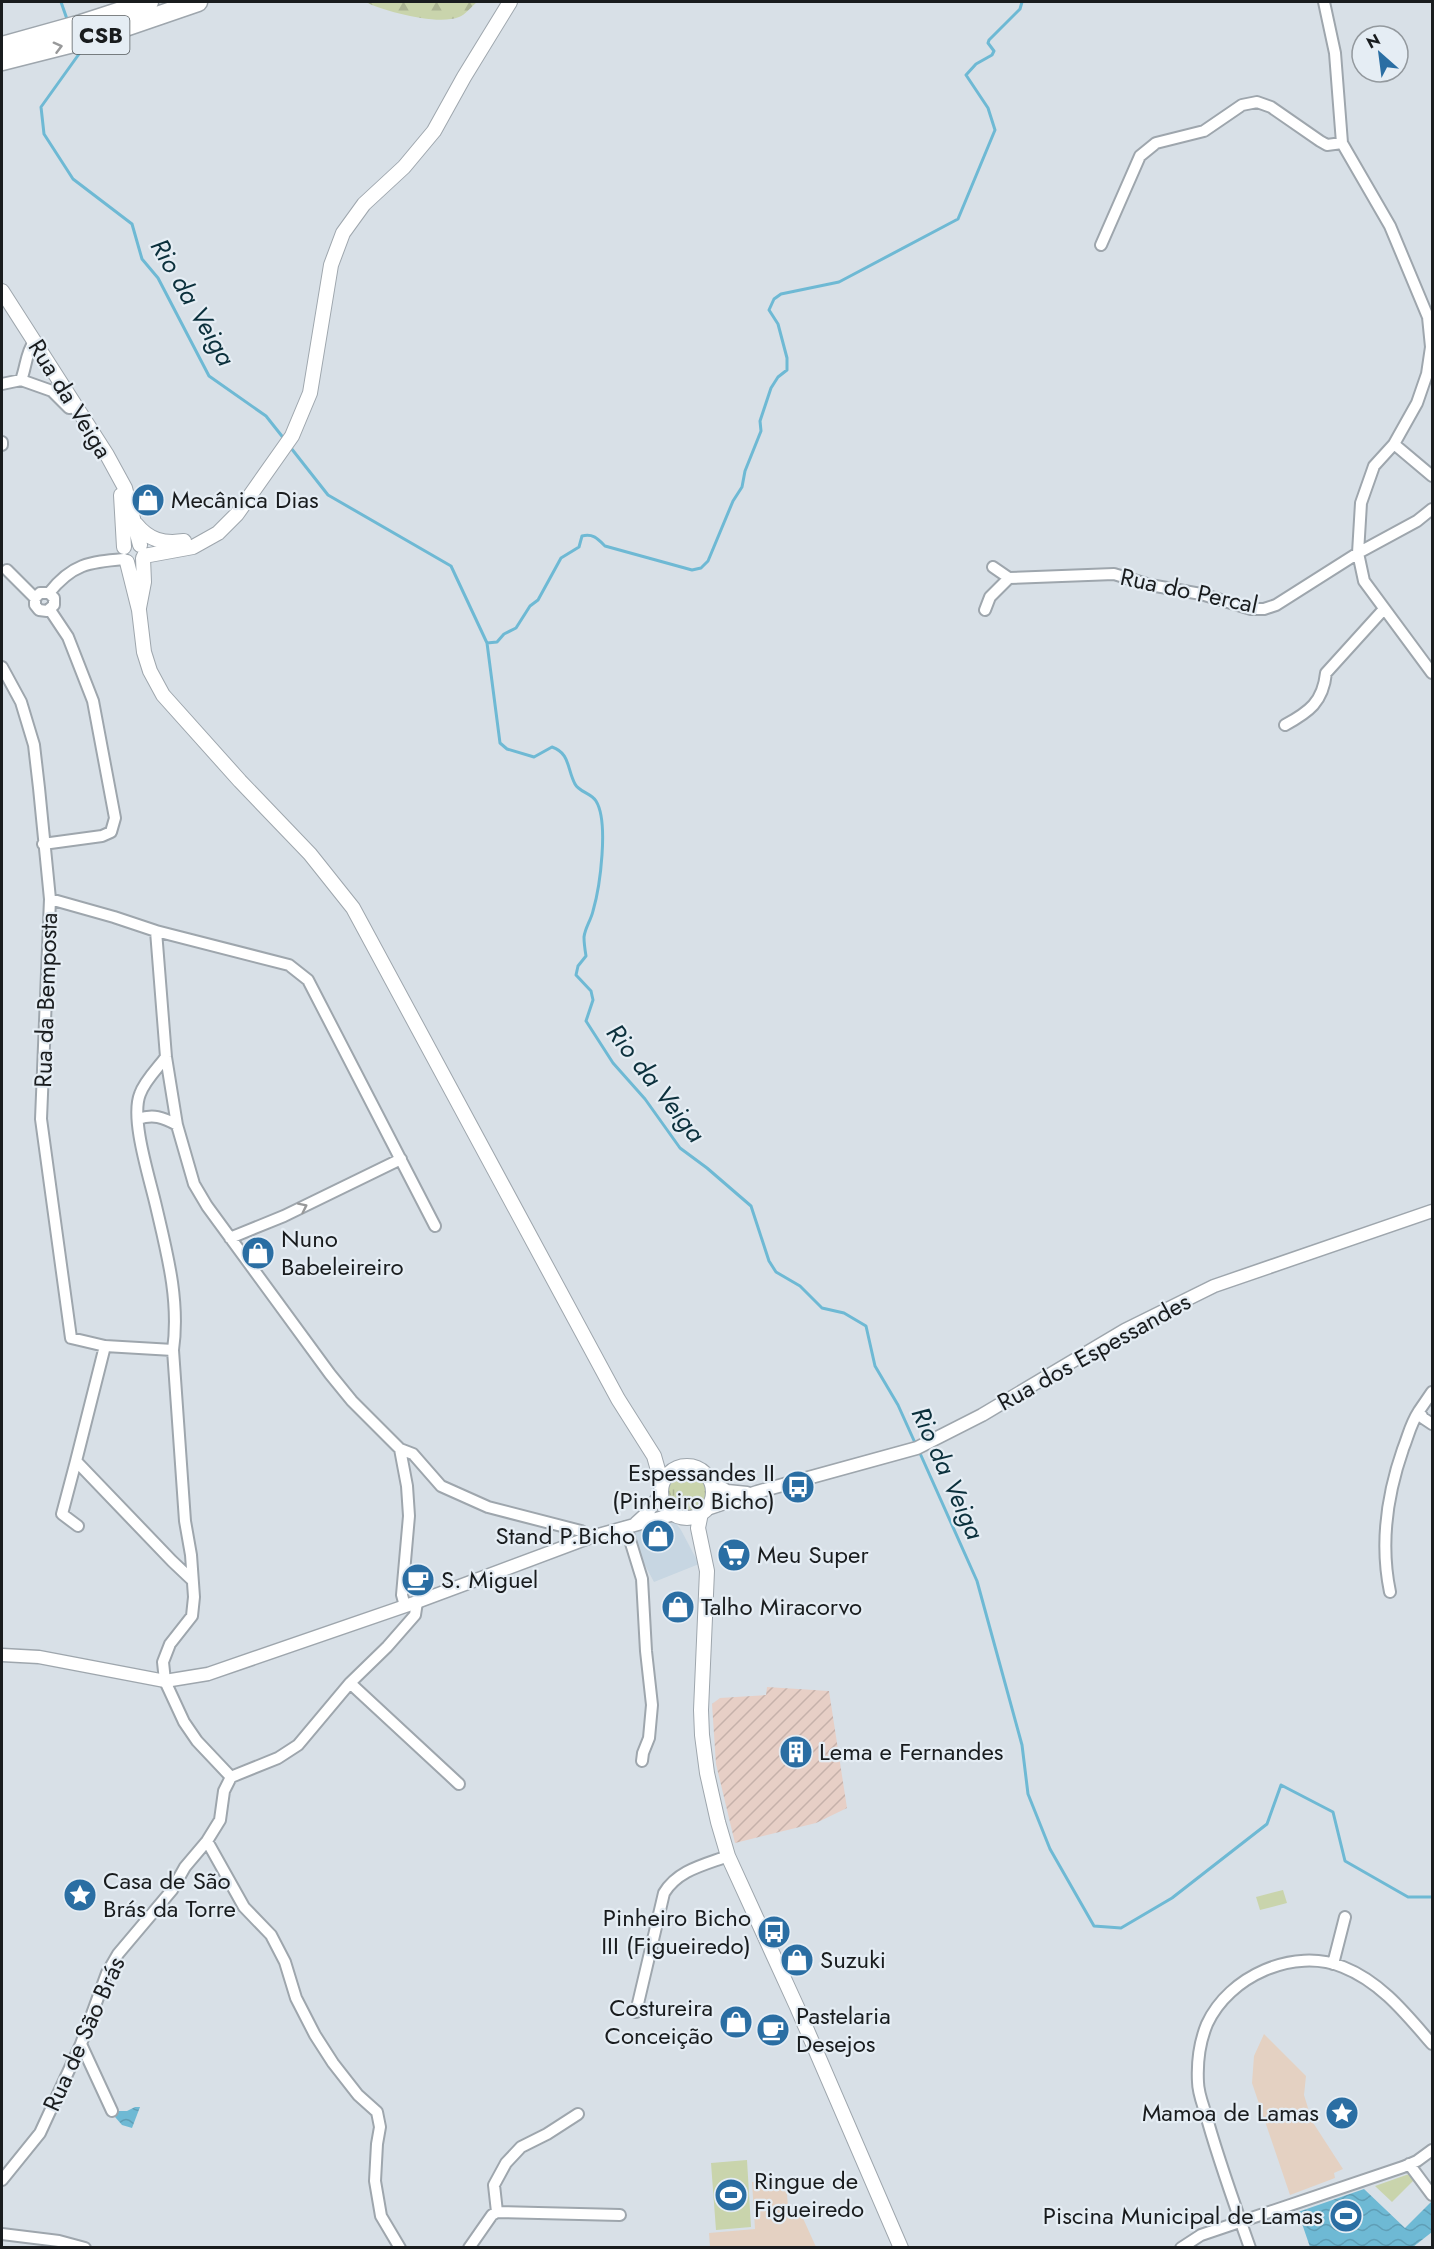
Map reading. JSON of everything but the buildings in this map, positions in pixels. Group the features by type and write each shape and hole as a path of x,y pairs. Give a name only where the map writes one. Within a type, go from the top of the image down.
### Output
{"highway":[{"name":"CSB","path":"2,46 149,2"},
{"name":"CSB","path":"2,61 93,38 198,2"}],"main road":[{"path":"142,551 138,563 124,554 130,543 142,551 193,547 218,533 237,514 292,436 310,393 332,265 343,233 364,204 404,167 434,131 500,2"},
{"path":"464,76 510,2"},
{"name":"Rua da Veiga","path":"2,291 99,442 125,488 142,551 144,582"},
{"name":"Rua da Veiga","path":"119,478 124,554 139,610"},
{"path":"135,523 144,534 166,548"},
{"path":"166,548 149,568 139,610 150,671 163,695 240,782 310,854 354,908 618,1399 654,1456 663,1502 676,1515 703,1558"},
{"path":"654,1456 699,1469 711,1481 713,1490 712,1500 704,1511 698,1528 707,1571 702,1735 707,1773 728,1856 797,2007 901,2247"},
{"path":"662,1488 667,1476 674,1470 682,1466 692,1466"},
{"path":"676,1515 694,1517 704,1511"}],"street":[{"path":"1324,2 1335,53 1342,143 1390,226 1428,317 1431,347 1427,374 1417,403 1394,444 1374,466 1361,503 1358,553 1364,581 1432,673"},
{"path":"1101,245 1140,156 1148,148 1156,142 1204,131 1242,105 1257,102 1271,106 1320,141 1328,145 1342,143"},
{"path":"21,380 27,368 30,348 34,342"},
{"path":"2,384 21,380 52,391 69,408 76,407"},
{"path":"1394,444 1432,476"},
{"name":"Rua do Percal","path":"1009,578 1114,574 1150,585 1201,594 1251,609 1264,609 1276,605 1358,553 1417,521 1432,509"},
{"path":"50,610 39,610 35,605 35,598 40,593 49,592 63,578 90,562 124,554"},
{"path":"985,610 990,597 1009,578 993,567"},
{"path":"7,570 35,598"},
{"path":"49,592 55,601 50,610"},
{"path":"1285,725 1305,714 1316,703 1325,687 1326,673 1384,609"},
{"path":"44,844 102,836 111,832 115,818 93,701 68,637 50,610"},
{"name":"Rua da Bemposta","path":"2,667 21,702 34,745 50,899 41,1119 71,1338 105,1346"},
{"path":"50,899 114,916 156,932 289,965 308,980 435,1226"},
{"path":"156,932 166,1057 177,1125 194,1184 230,1238 352,1401 400,1449 413,1454 441,1486 488,1506 581,1531 591,1537"},
{"path":"166,1057 148,1078 136,1110 174,1295 173,1350 185,1521 191,1555 194,1597 192,1616 170,1644 164,1662 165,1681 184,1722 203,1748 231,1777 278,1758 298,1745 350,1683 387,1647 415,1615 411,1604 402,1595 409,1516 407,1486 400,1449"},
{"path":"138,1119 148,1115 163,1117 177,1125"},
{"path":"230,1238 284,1216 401,1159"},
{"name":"Rua dos Espessandes","path":"757,1492 922,1446 982,1415 1125,1330 1214,1287 1432,1211"},
{"path":"78,1526 62,1514 105,1346 173,1350"},
{"path":"1390,1592 1386,1573 1386,1553 1390,1493 1410,1426 1432,1392"},
{"path":"1419,1411 1423,1418 1432,1424"},
{"path":"76,1461 191,1579"},
{"path":"711,1481 727,1491 745,1494 757,1492"},
{"path":"629,1526 646,1513 662,1488"},
{"path":"704,1511 757,1492"},
{"path":"2,1655 39,1657 165,1681 208,1674 411,1604 591,1537 676,1515"},
{"path":"629,1526 642,1579 652,1705 649,1738 642,1761"},
{"path":"350,1683 459,1784"},
{"name":"Rua de São Brás","path":"2,2180 40,2133 81,2044 108,1973 118,1954 172,1890 194,1853 207,1841 220,1820 224,1791 231,1777"},
{"path":"207,1841 244,1907 271,1935 285,1962 296,1998 315,2035 358,2095 377,2112 380,2127 375,2181 381,2216 400,2247"},
{"path":"636,2012 664,1893 671,1882 682,1873 728,1856"},
{"path":"1333,1964 1345,1917"},
{"path":"1251,2247 1214,2142 1197,2084 1200,2045 1208,2023 1230,1993 1257,1973 1287,1964 1322,1962 1333,1964 1363,1977 1382,1990 1432,2044"},
{"path":"81,2044 112,2111"},
{"path":"497,2212 494,2185 506,2163 521,2147 548,2134 578,2114"},
{"path":"1181,2247 1201,2235 1409,2164 1432,2150"},
{"path":"1409,2164 1432,2195"},
{"path":"469,2247 492,2215 497,2212 620,2215"},
{"path":"2,2234 59,2241 85,2247"}],"shaded area":[{"path":"667,1520 675,1522 681,1530 699,1564 654,1582 631,1539 639,1528"},
{"name":"Lema e Fernandes","path":"767,1687 829,1691 847,1808 816,1823 735,1843 716,1764 712,1704 720,1698 766,1695"},
{"path":"1264,2034 1306,2076 1304,2095 1312,2121 1343,2169 1334,2173 1335,2178 1290,2195 1252,2083 1254,2056"},
{"path":"783,2180 786,2185 789,2216 802,2216 816,2247 710,2247 709,2233 755,2229 752,2182"}],"green space":[{"path":"365,2 477,2 459,17 438,20 398,13"},
{"path":"687,1473 701,1478 706,1492 701,1506 687,1511 673,1506 668,1492 673,1478"},
{"path":"1283,1890 1287,1903 1260,1910 1256,1897"},
{"name":"Ringue de Figueiredo","path":"747,2160 751,2227 716,2230 711,2163"},
{"path":"1409,2174 1414,2180 1392,2202 1375,2186"}],"water":[{"path":"140,2107 132,2128 122,2125 115,2117 118,2111 127,2111"},
{"name":"Piscina Municipal de Lamas","path":"1364,2189 1405,2228 1432,2201 1432,2232 1413,2247 1310,2247 1298,2212"}],"waterway":[{"name":"Rio da Veiga","path":"61,2 68,22"},
{"path":"487,643 497,642 504,634 516,628 530,606 538,600 561,558 579,547 582,536 592,536 605,546 692,570 701,568 708,561 733,501 742,487 745,471 761,431 760,421 771,388 778,377 787,370 787,358 778,324 769,310 774,299 781,294 839,282 958,219 995,130 988,108 966,75 976,64 992,55 994,51 988,43 989,40 1020,9 1022,2"},
{"name":"Rio da Veiga","path":"77,48 79,54 41,107 44,134 73,179 132,224 142,259 158,278 209,376 266,416 285,440"},
{"name":"Rio da Veiga","path":"291,448 328,495 451,566 487,643 500,743 507,749 534,757 552,747 558,750 565,757 577,787 594,798 600,811 603,839 598,887 584,937 586,956 578,966 576,975 591,991 593,1000 586,1021 613,1063 645,1099 680,1148 751,1206 769,1261 776,1272 800,1286 822,1308 844,1313 866,1326 875,1366 898,1405 916,1445"},
{"name":"Rio da Veiga","path":"919,1451 977,1581 1022,1745 1028,1794 1050,1849 1094,1926 1121,1928 1172,1898 1267,1824 1281,1785 1333,1812 1345,1861 1408,1897 1432,1897"}],"place":[{"name":"Mecânica Dias","path":"148,500"},
{"name":"Nuno Babeleireiro","path":"258,1253"},
{"name":"Espessandes II (Pinheiro Bicho)","path":"798,1487"},
{"name":"Stand P.Bicho","path":"658,1536"},
{"name":"Meu Super","path":"734,1555"},
{"name":"S. Miguel","path":"418,1580"},
{"name":"Talho Miracorvo","path":"678,1607"},
{"name":"Lema e Fernandes","path":"796,1752"},
{"name":"Casa de São Brás da Torre","path":"80,1895"},
{"name":"Pinheiro Bicho III (Figueiredo)","path":"774,1932"},
{"name":"Suzuki","path":"797,1960"},
{"name":"Costureira Conceição","path":"736,2022"},
{"name":"Pastelaria Desejos","path":"773,2030"},
{"name":"Mamoa de Lamas","path":"1342,2113"},
{"name":"Ringue de Figueiredo","path":"731,2195"},
{"name":"Piscina Municipal de Lamas","path":"1346,2216"}]}
